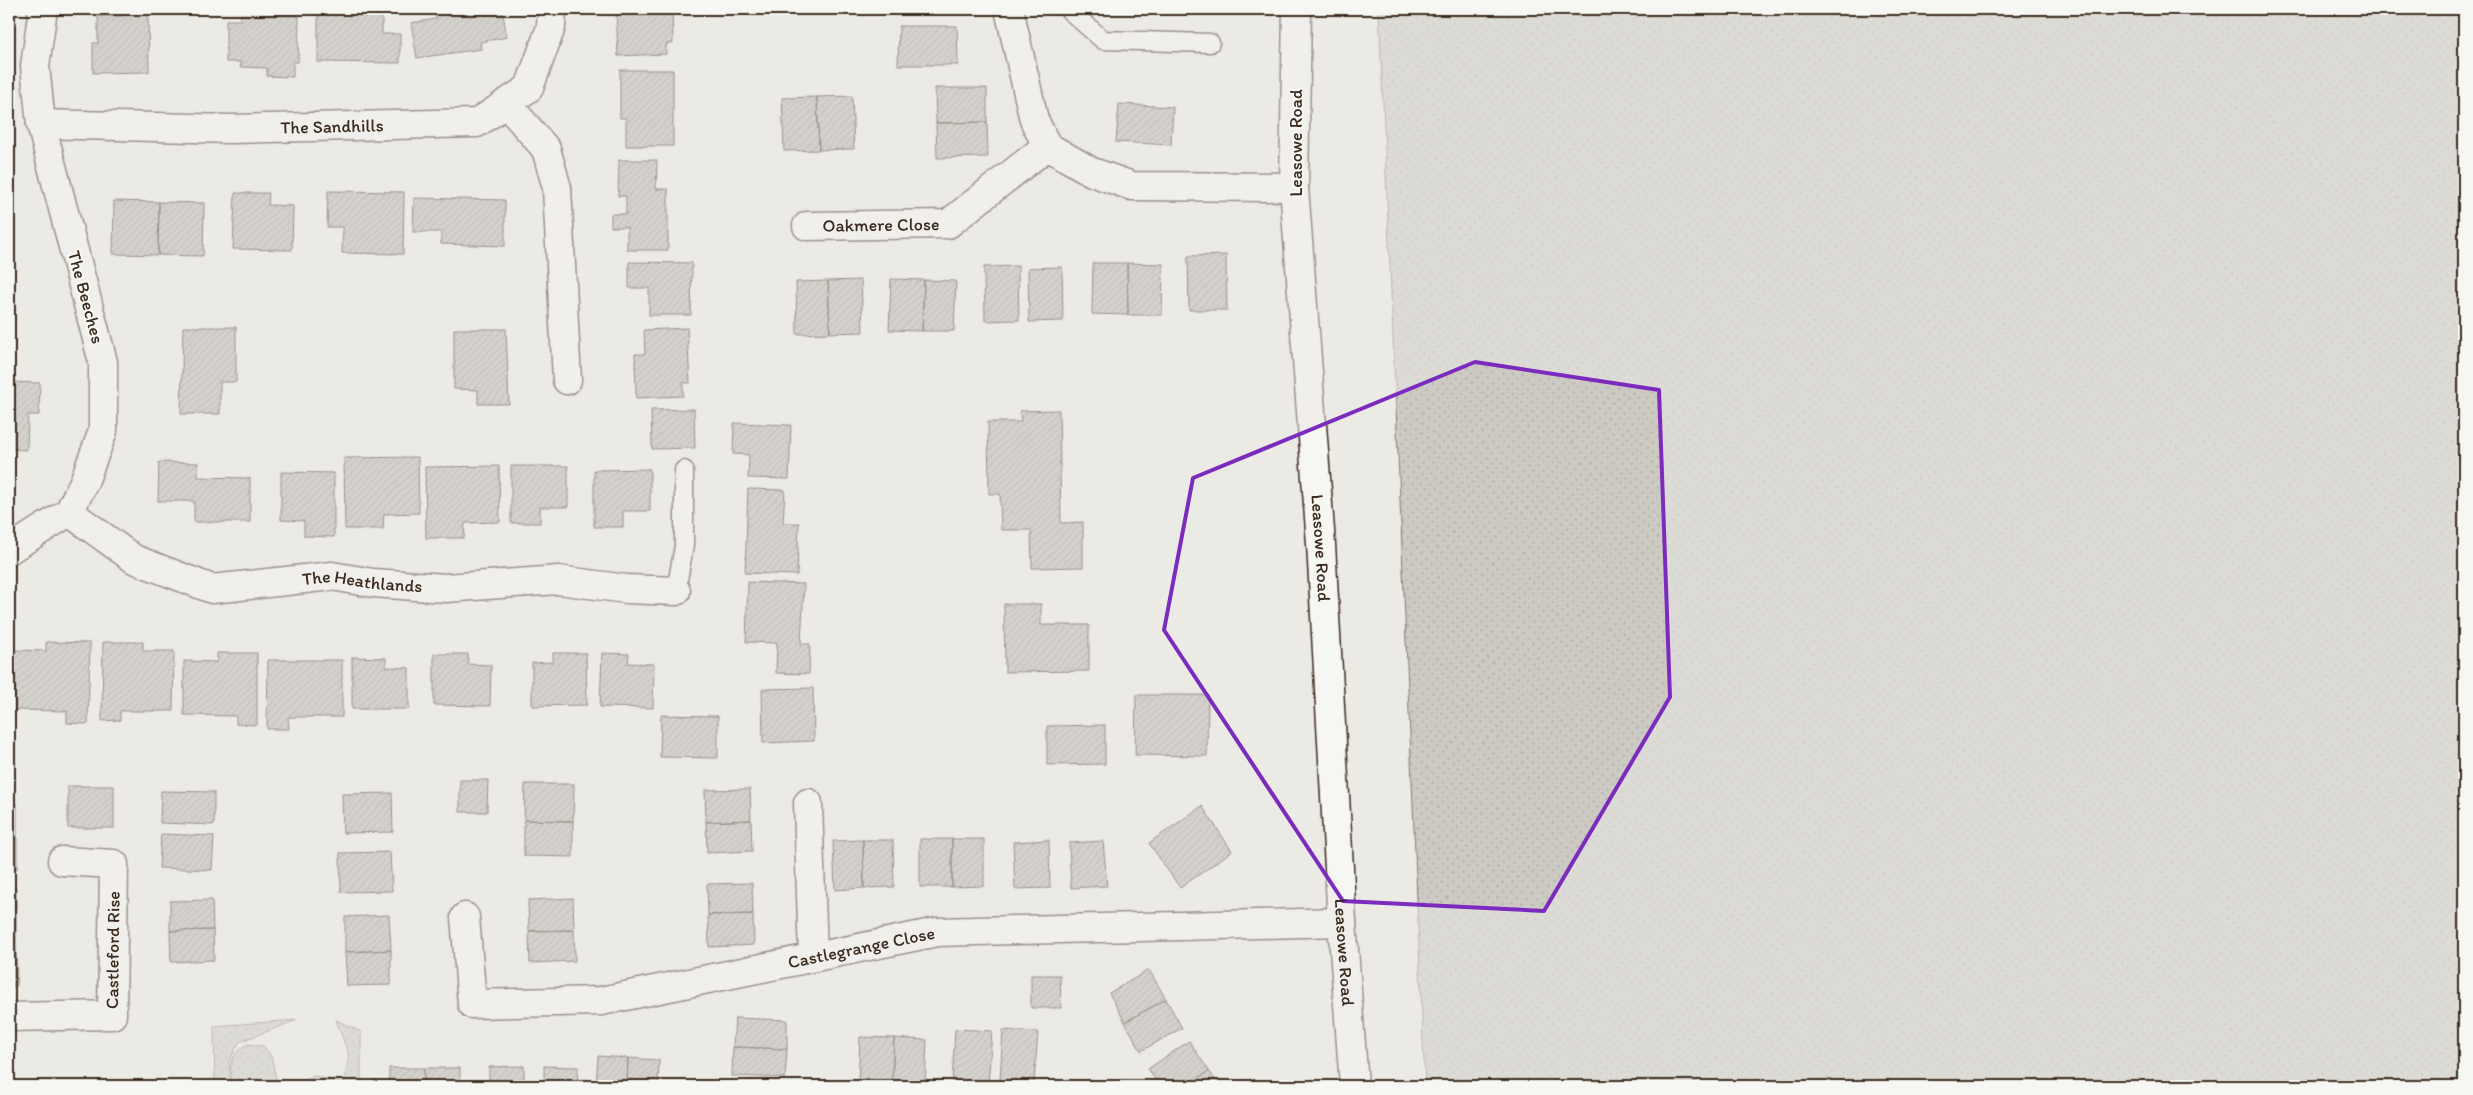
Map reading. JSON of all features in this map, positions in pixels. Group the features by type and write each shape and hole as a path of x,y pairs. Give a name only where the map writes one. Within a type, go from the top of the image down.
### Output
{"street":[{"name":"The Beeches","path":"43,9 36,66 41,124 103,362 103,431 84,482 69,512"},
{"name":"The Sandhills","path":"41,124 231,128 478,123 529,88 551,27 552,9"},
{"path":"1009,9 1034,120 1047,146 1092,172 1132,186 1294,187"},
{"name":"Leasowe Road","path":"1297,9 1294,187 1321,544 1342,922 1354,1086"},
{"path":"506,103 546,149 557,188 567,380"},
{"name":"Oakmere Close","path":"807,226 948,224 1047,146"},
{"path":"9,550 69,512"},
{"name":"The Heathlands","path":"69,512 134,559 212,589 332,576 373,583 445,588 558,580 627,589 676,591"},
{"path":"808,803 813,957"},
{"name":"Castleford Rise","path":"9,1017 112,1015 114,864 62,861"},
{"name":"Castlegrange Close","path":"465,917 472,1004 601,1001 937,932 1342,922"}],"lane":[{"path":"1068,9 1103,40 1210,42"},
{"path":"676,591 684,546 684,470"}],"highlighted area":[{"path":"1475,362 1659,390 1670,697 1544,911 1343,901 1164,630 1193,478"}],"shaded area":[{"path":"1379,9 2464,9 2464,1086 1425,1086"},
{"path":"297,1020 239,1042 229,1062 231,1086 215,1086 214,1026"},
{"path":"336,1020 361,1032 361,1086 293,1086 314,1076 344,1083 349,1055"},
{"path":"247,1044 263,1046 271,1056 277,1083 272,1086 232,1086 231,1067 233,1057"}],"building":[{"path":"122,9 166,9 166,13 148,13 149,72 93,73 93,43 98,43 98,16 122,16"},
{"path":"318,9 382,9 382,34 400,34 400,63 318,62"},
{"path":"434,9 502,9 507,37 480,42 481,49 417,58 411,23 436,19"},
{"path":"616,9 672,9 673,43 666,44 666,54 618,56"},
{"path":"240,15 299,16 298,62 293,62 293,77 267,76 267,68 240,67 241,62 226,62 226,20 241,20"},
{"path":"899,26 957,26 958,65 898,65"},
{"path":"620,70 673,70 673,146 626,146 626,118 620,118"},
{"path":"935,88 987,88 987,122 936,123"},
{"path":"852,96 854,149 819,150 817,97"},
{"path":"817,97 819,150 784,151 782,98"},
{"path":"1119,104 1173,107 1171,145 1116,142"},
{"path":"987,122 988,157 937,158 936,123"},
{"path":"619,160 657,160 656,189 668,189 668,250 627,250 627,227 611,227 611,214 626,214 626,196 618,196"},
{"path":"328,191 404,192 403,254 342,253 343,227 327,227"},
{"path":"235,193 269,193 268,205 293,206 292,250 233,249"},
{"path":"414,198 505,200 505,246 441,244 441,232 413,232"},
{"path":"114,201 159,202 158,255 113,254"},
{"path":"159,202 204,203 203,256 158,255"},
{"path":"1226,255 1227,310 1189,310 1188,256"},
{"path":"629,262 692,263 691,315 649,315 649,288 629,288"},
{"path":"1093,263 1127,263 1128,315 1092,314"},
{"path":"1127,263 1163,264 1162,315 1128,315"},
{"path":"1018,266 1019,320 985,321 984,267"},
{"path":"1062,267 1063,321 1029,322 1028,268"},
{"path":"891,279 924,280 922,331 889,330"},
{"path":"861,280 863,332 830,333 828,281"},
{"path":"924,280 956,281 954,331 922,331"},
{"path":"828,281 830,333 797,334 796,282"},
{"path":"9,300 11,300 10,333 9,333"},
{"path":"183,327 236,327 236,382 220,382 220,414 181,414"},
{"path":"687,328 690,383 683,383 683,396 636,398 635,354 645,354 644,330"},
{"path":"454,329 506,329 509,404 478,404 478,390 454,389"},
{"path":"9,382 40,383 39,415 28,415 27,450 9,449"},
{"path":"694,409 695,448 652,449 651,410"},
{"path":"1059,410 1061,523 1083,522 1083,567 1032,568 1031,530 1001,530 1000,494 989,494 988,422 1021,422 1020,411"},
{"path":"734,423 791,425 789,479 748,478 749,455 733,454"},
{"path":"418,457 419,513 384,514 383,529 345,529 344,458"},
{"path":"159,462 198,463 198,477 250,478 250,522 194,522 194,501 158,501"},
{"path":"499,466 500,522 465,523 464,538 426,538 425,467"},
{"path":"511,466 568,466 568,507 540,507 540,523 511,523"},
{"path":"650,469 650,511 623,511 623,527 594,527 594,470"},
{"path":"281,472 334,473 334,537 304,536 304,521 281,520"},
{"path":"748,489 785,490 783,523 799,523 797,575 745,573"},
{"path":"748,582 804,584 801,644 810,644 809,674 776,673 777,643 746,642"},
{"path":"1004,604 1041,604 1041,625 1089,625 1089,671 1005,672"},
{"path":"46,642 90,643 88,724 67,723 67,711 15,710 15,650 46,651"},
{"path":"103,642 143,642 143,651 174,651 173,711 120,711 120,720 102,721"},
{"path":"217,653 257,653 257,725 236,724 236,716 184,715 184,661 217,662"},
{"path":"553,653 586,653 587,705 532,706 532,663 553,662"},
{"path":"602,653 629,654 628,663 654,664 653,708 600,707"},
{"path":"434,654 468,654 468,664 491,665 490,706 434,705"},
{"path":"352,657 386,658 386,667 409,668 409,709 352,709"},
{"path":"268,660 342,660 342,717 288,717 289,729 267,729"},
{"path":"813,688 814,741 763,743 762,689"},
{"path":"1136,695 1208,695 1207,756 1135,755"},
{"path":"661,715 718,716 718,758 660,757"},
{"path":"1105,725 1105,764 1047,765 1047,726"},
{"path":"460,780 488,780 487,812 460,812"},
{"path":"525,784 574,784 573,821 524,820"},
{"path":"68,786 114,786 114,828 68,828"},
{"path":"750,789 751,820 706,822 705,790"},
{"path":"161,791 214,792 214,825 160,823"},
{"path":"392,793 393,832 343,833 342,794"},
{"path":"9,804 17,804 17,836 9,836"},
{"path":"1202,806 1232,851 1180,888 1149,843"},
{"path":"524,820 573,821 573,857 524,856"},
{"path":"751,820 752,851 707,853 706,822"},
{"path":"161,834 214,836 212,870 159,868"},
{"path":"9,836 17,836 17,869 9,869"},
{"path":"920,839 952,839 952,887 920,887"},
{"path":"952,839 984,839 984,886 952,887"},
{"path":"863,840 864,888 835,890 833,841"},
{"path":"863,840 893,840 894,887 864,888"},
{"path":"1049,840 1050,888 1015,889 1013,842"},
{"path":"1103,841 1107,886 1071,888 1069,843"},
{"path":"390,852 392,891 341,892 340,853"},
{"path":"752,883 753,914 708,915 707,884"},
{"path":"9,888 16,888 16,914 9,914"},
{"path":"573,898 574,930 529,931 528,900"},
{"path":"212,900 213,930 170,931 170,901"},
{"path":"9,914 16,914 16,940 9,940"},
{"path":"753,914 754,945 709,947 708,915"},
{"path":"389,915 391,950 345,952 345,917"},
{"path":"213,930 214,960 171,962 170,931"},
{"path":"574,930 575,961 530,963 529,931"},
{"path":"9,940 16,940 17,986 9,986"},
{"path":"391,950 391,985 347,986 345,952"},
{"path":"1149,970 1166,999 1125,1022 1109,993"},
{"path":"1031,975 1060,975 1061,1008 1031,1008"},
{"path":"1166,999 1182,1028 1141,1051 1125,1022"},
{"path":"735,1018 787,1020 787,1049 733,1047"},
{"path":"955,1029 992,1031 988,1085 952,1083"},
{"path":"1003,1030 1038,1032 1034,1083 1000,1081"},
{"path":"860,1037 894,1038 892,1084 858,1082"},
{"path":"894,1038 927,1040 925,1085 892,1084"},
{"path":"1189,1041 1209,1071 1186,1086 1160,1086 1148,1069"},
{"path":"733,1047 787,1049 785,1078 732,1076"},
{"path":"598,1056 628,1058 627,1086 596,1086"},
{"path":"628,1058 659,1060 658,1086 627,1086"},
{"path":"524,1066 524,1086 489,1086 489,1067"},
{"path":"544,1066 578,1067 577,1086 544,1086"},
{"path":"389,1068 424,1068 424,1086 389,1086"},
{"path":"424,1068 460,1068 460,1086 424,1086"},
{"path":"1209,1071 1220,1086 1186,1086"}]}
